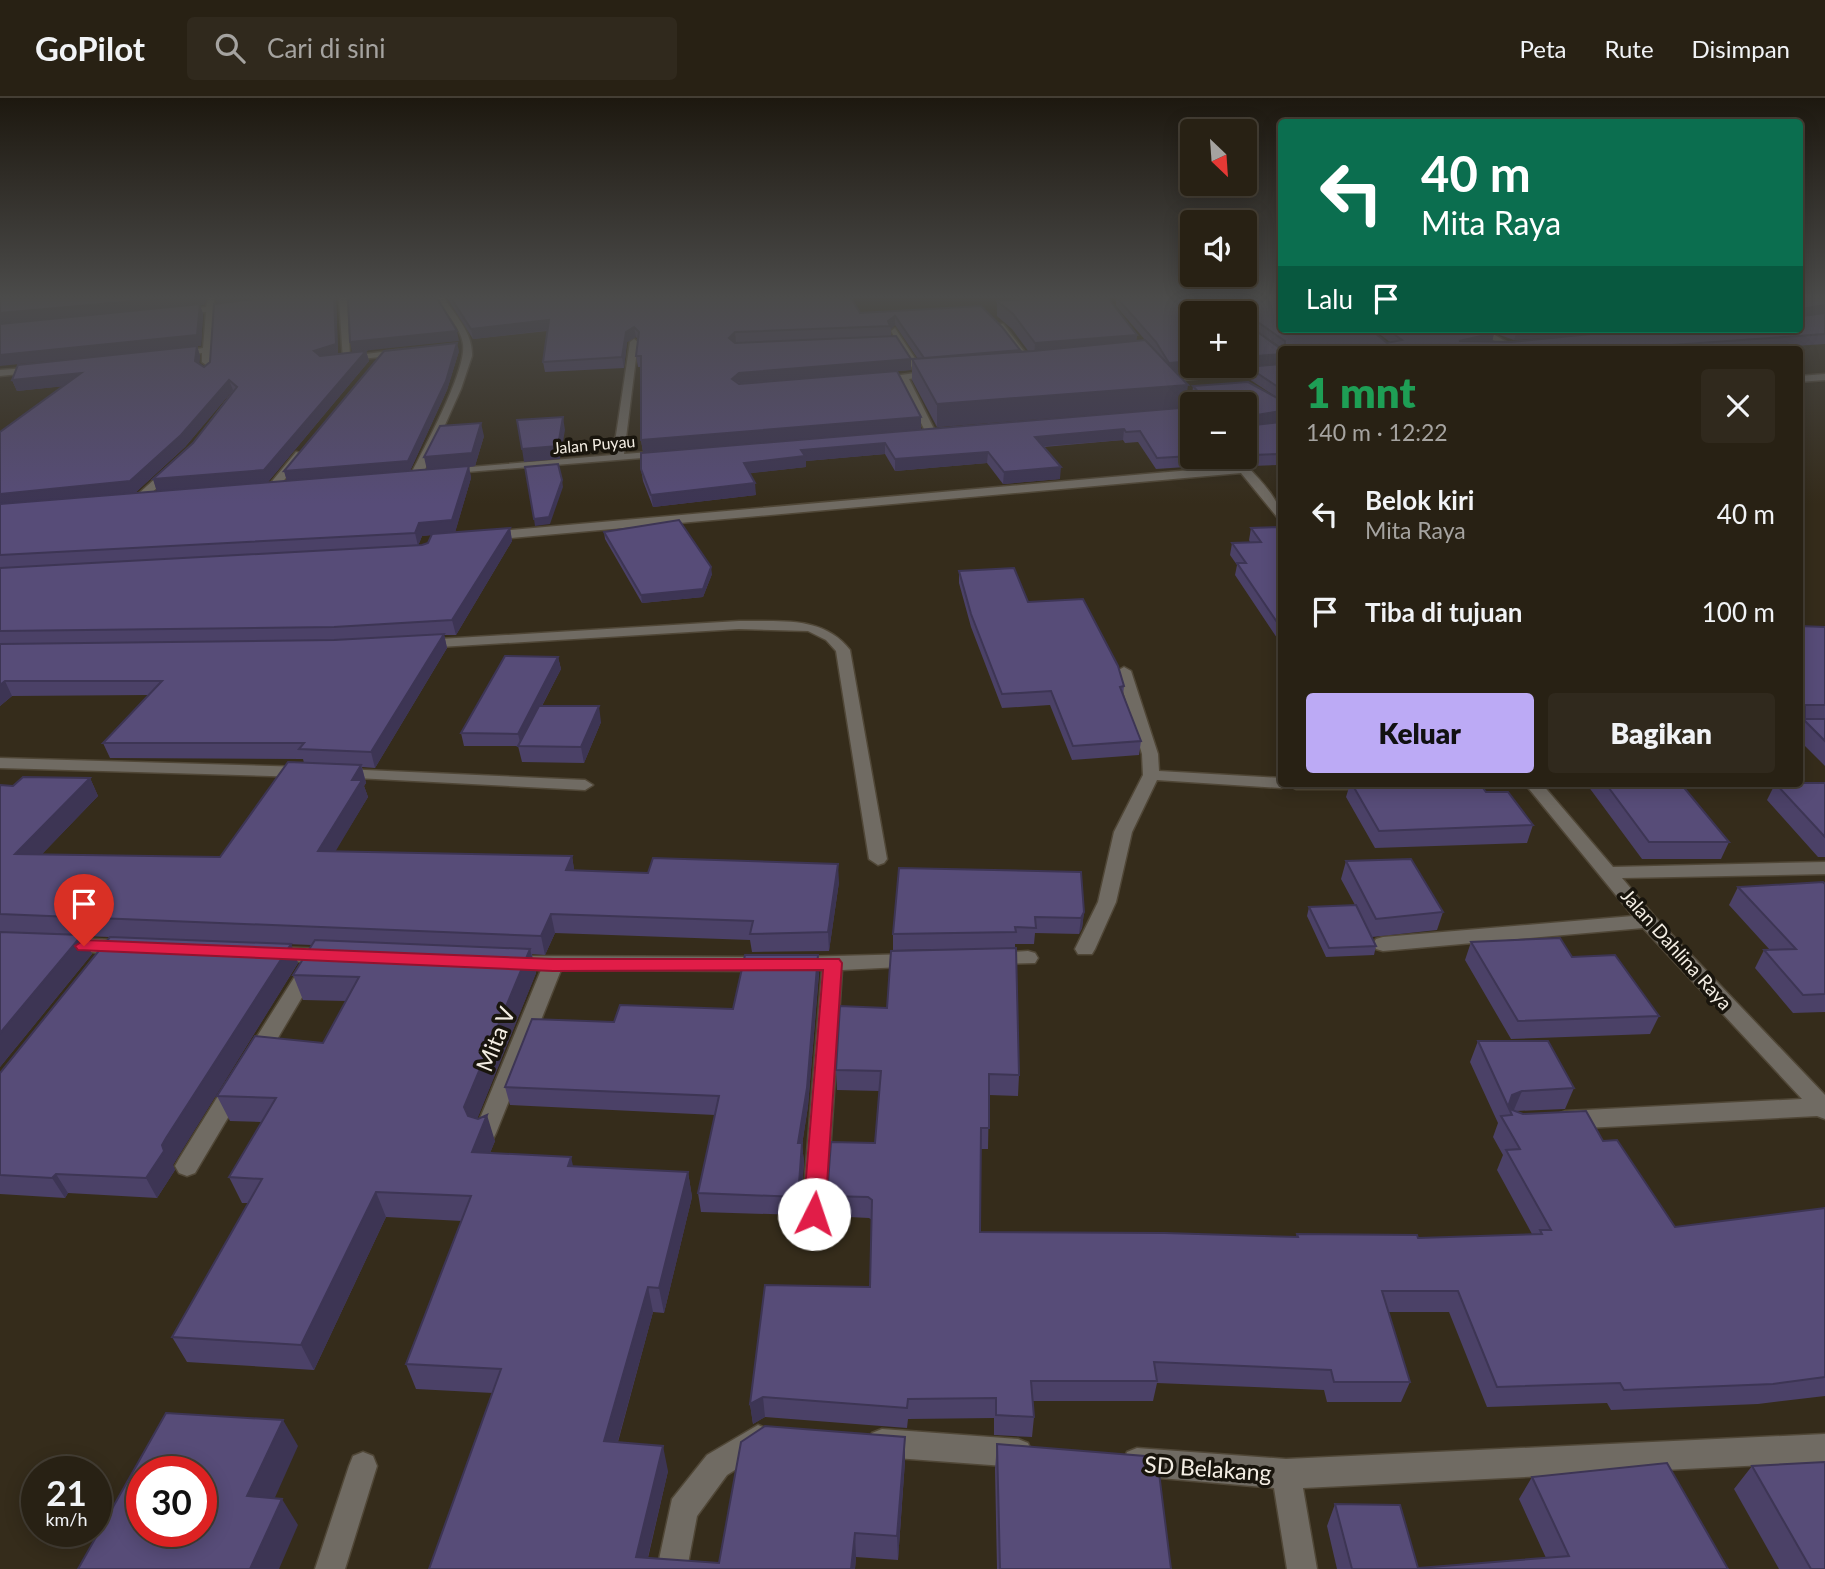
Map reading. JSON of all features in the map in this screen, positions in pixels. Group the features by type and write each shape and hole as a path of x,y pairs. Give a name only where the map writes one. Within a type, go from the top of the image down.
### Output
{"street":[{"path":"0,373 55,367"},
{"path":"206,367 206,372"},
{"path":"418,474 464,367"},
{"path":"618,458 631,367"},
{"path":"915,367 920,375"},
{"path":"1018,368 1037,367"},
{"path":"1157,367 1178,392 1190,391"},
{"path":"1257,371 1278,369"},
{"path":"864,380 948,373"},
{"path":"903,377 930,431"},
{"path":"1803,379 1825,377"},
{"path":"1165,379 1180,378"},
{"path":"1238,378 1249,386"},
{"path":"916,433 943,430"},
{"path":"273,487 307,446"},
{"name":"Jalan Puyau","path":"404,475 681,453"},
{"path":"141,497 181,460"},
{"path":"477,537 1244,469 1278,511"},
{"path":"260,488 286,486"},
{"path":"128,498 167,495"},
{"path":"402,645 739,625 810,627 831,637 843,650 878,859"},
{"path":"1085,950 1107,902 1123,832 1151,775 1150,754 1124,671"},
{"path":"0,763 586,785"},
{"path":"1151,775 1278,783"},
{"name":"Jalan Dahlina Raya","path":"1536,787 1611,873 1648,921 1824,1108"},
{"path":"1611,873 1825,868"},
{"path":"1383,944 1648,921"},
{"path":"42,943 153,949"},
{"path":"94,969 112,947"},
{"path":"249,953 345,957"},
{"path":"187,1166 317,956"},
{"path":"972,959 1028,958"},
{"path":"484,962 553,965 930,960"},
{"path":"814,1214 832,963"},
{"name":"Mita V","path":"485,1133 553,965"},
{"path":"1541,1122 1824,1108"},
{"path":"672,1569 683,1510 717,1465 765,1434 779,1435"},
{"path":"861,1441 1039,1455"},
{"name":"SD Belakang","path":"1108,1460 1286,1474 1825,1448"},
{"path":"330,1569 363,1466"},
{"path":"1286,1474 1302,1569"}],"building":[{"path":"17,367 353,367 264,470 153,479 193,443 237,387 229,380 181,435 130,481 0,494 0,432 81,373 12,380"},
{"path":"371,367 450,367 408,461 284,471"},
{"path":"641,367 817,367 739,373 732,379 739,384 897,371 921,417 641,440"},
{"path":"916,367 1170,367 1188,385 937,404"},
{"path":"1257,367 1278,367 1278,387 1257,373"},
{"path":"1248,382 1278,398 1278,411 1257,415 1257,392 1198,392 1193,386"},
{"path":"1180,408 1180,457 1157,458 1140,431 1126,432 1124,429 1035,437 1061,467 1004,472 988,452 895,459 885,443 801,450 805,456 744,463 755,483 651,495 641,469 641,453"},
{"path":"563,417 558,446 522,449 517,420"},
{"path":"1278,422 1278,454 1257,455 1257,425"},
{"path":"481,423 472,453 424,457 440,426"},
{"path":"558,464 562,480 549,517 534,519 525,467"},
{"path":"469,466 452,520 419,523 415,533 0,555 0,504"},
{"path":"679,520 711,567 703,589 641,595 604,532"},
{"path":"1278,527 1278,624 1237,563 1246,563 1232,543 1261,542 1251,528"},
{"path":"510,528 452,620 334,627 0,631 0,568 422,545 428,543 432,534"},
{"path":"1014,568 1028,602 1083,599 1118,666 1124,686 1120,687 1141,741 1073,746 1051,691 1002,694 971,614 959,571"},
{"path":"1803,626 1825,627 1825,705 1805,705 1805,719 1825,719 1825,741 1803,719"},
{"path":"444,634 371,752 299,749 304,743 103,743 162,681 5,681 0,685 0,644 334,640"},
{"path":"505,656 558,657 518,734 461,733"},
{"path":"539,706 599,706 581,747 518,746"},
{"path":"288,762 361,765 352,780 362,780 318,851 572,856 566,870 648,873 653,858 838,864 828,932 750,934 753,921 551,914 541,936 0,914 0,785 13,786 23,777 90,778 15,854 220,857"},
{"path":"1825,783 1825,837 1779,787"},
{"path":"1354,787 1482,787 1486,792 1508,792 1533,825 1379,831"},
{"path":"1608,787 1683,787 1729,842 1649,842"},
{"path":"1411,859 1443,912 1376,919 1346,861"},
{"path":"899,868 1081,872 1084,912 1081,918 1035,917 1036,928 1015,927 1016,932 893,934"},
{"path":"1823,882 1825,994 1803,995 1764,950 1796,949 1738,887"},
{"path":"1356,905 1376,946 1329,948 1309,907"},
{"path":"0,932 82,935 0,1033"},
{"path":"110,937 291,944 166,1138 162,1145 164,1151 146,1178 56,1174 52,1178 0,1175 0,1073"},
{"path":"1560,938 1572,957 1615,955 1659,1016 1518,1021 1471,942"},
{"path":"315,940 530,949 464,1107 468,1116 478,1119 487,1115 472,1152 571,1157 568,1166 688,1172 659,1288 648,1287 604,1441 663,1446 636,1557 719,1563 741,1442 765,1426 905,1437 897,1536 855,1533 851,1569 429,1569 501,1369 406,1364 471,1196 376,1192 301,1345 172,1337 262,1179 229,1177 276,1098 217,1096 255,1036 323,1043 359,977 293,975"},
{"path":"1016,948 1019,1075 989,1074 989,1128 981,1128 980,1232 1298,1237 1297,1234 1417,1235 1418,1238 1542,1234 1540,1230 1551,1230 1506,1150 1520,1149 1501,1116 1512,1115 1478,1041 1548,1041 1574,1088 1522,1091 1512,1095 1509,1104 1512,1110 1523,1114 1586,1111 1603,1141 1617,1140 1675,1227 1825,1208 1825,1377 1773,1384 1624,1390 1620,1383 1497,1387 1458,1291 1382,1291 1410,1382 1334,1382 1331,1370 1154,1362 1157,1381 1031,1381 1034,1417 996,1415 996,1398 908,1399 907,1408 763,1397 750,1404 765,1285 870,1287 872,1200 868,1197 827,1196 831,1142 875,1143 881,1071 836,1070 840,1006 887,1008 891,951"},
{"path":"745,955 818,955 807,1088 798,1143 802,1143 798,1197 698,1193 719,1096 505,1087 532,1019 614,1022 620,1005 733,1009"},
{"path":"166,1413 283,1420 247,1496 282,1499 250,1569 78,1569 90,1547 112,1547 112,1509 126,1484 126,1547 217,1547 217,1456 142,1456"},
{"path":"997,1444 1157,1457 1171,1569 1000,1569"},
{"path":"1825,1462 1825,1569 1811,1569 1752,1466"},
{"path":"1667,1463 1728,1569 1352,1569 1335,1504 1400,1505 1418,1568 1569,1556 1532,1477"}],"route":[{"path":"84,946 553,965 832,963 814,1214"}]}
